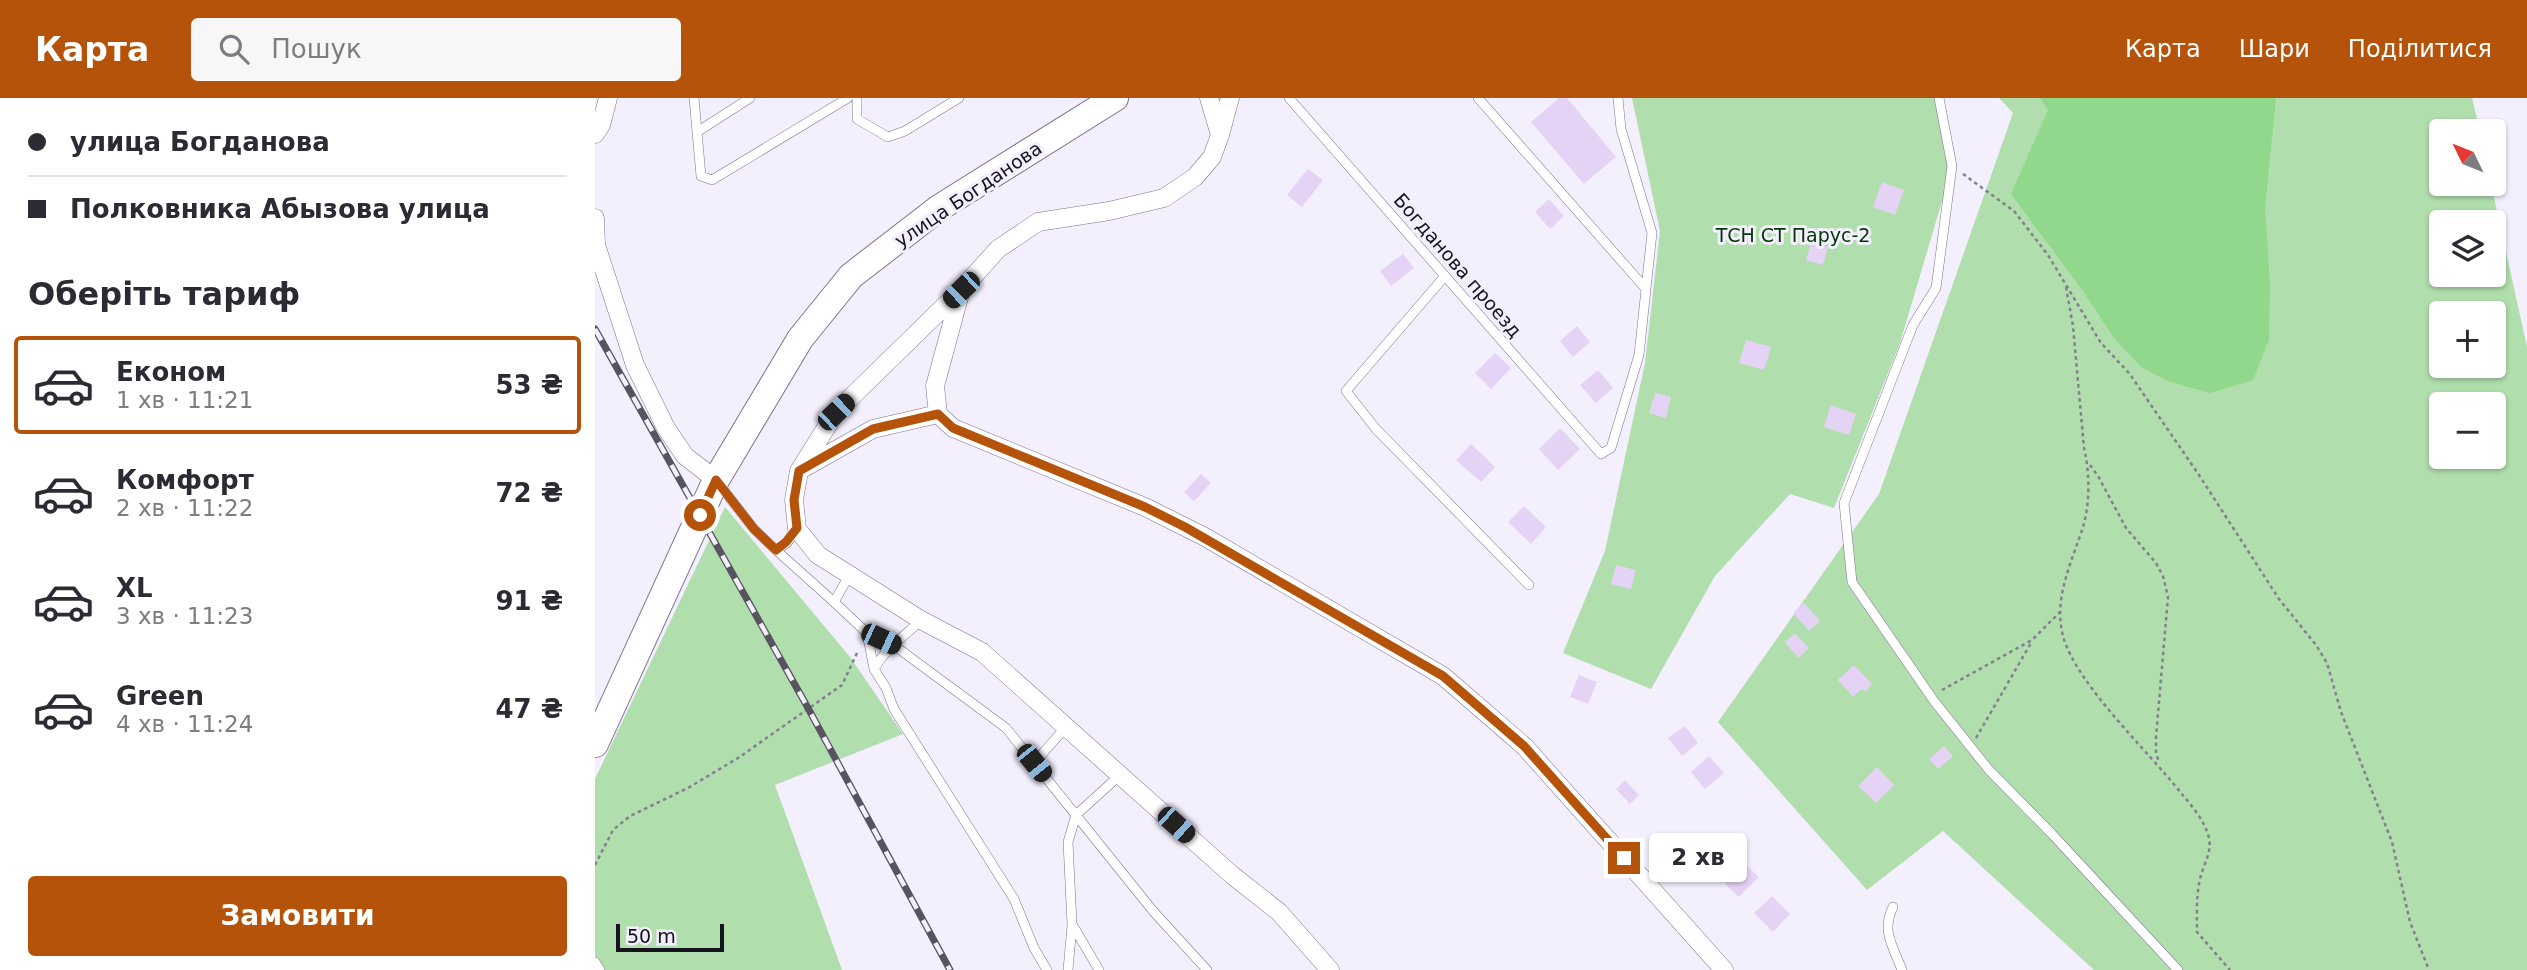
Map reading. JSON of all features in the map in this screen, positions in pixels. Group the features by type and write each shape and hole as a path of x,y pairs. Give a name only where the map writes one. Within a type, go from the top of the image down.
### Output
{"main road":[{"name":"улица Богданова","path":"595,744 716,480 800,338 852,275 939,208 1115,98"}],"street":[{"path":"595,134 601,125 608,98"},
{"path":"1209,98 1220,135"},
{"path":"1230,98 1212,157 1195,177 1164,198 1109,211 1038,222 998,250 961,290 836,412 799,471 794,500 797,528 818,555 921,620 982,652 1232,875 1279,912 1331,970"},
{"path":"595,218 596,245 635,365 666,428 685,456 716,480"},
{"path":"961,290 935,386 938,414 953,428 1145,507 1181,525 1443,676 1524,746 1725,969"},
{"path":"799,471 873,429 938,414"}],"lane":[{"path":"694,98 701,176 712,180 848,98"},
{"path":"697,132 750,98"},
{"path":"857,98 857,119 888,137 905,131 959,98"},
{"name":"Богданова проезд","path":"1289,98 1601,454 1611,448 1639,355 1646,289"},
{"path":"1619,98 1621,129 1652,233 1646,289"},
{"path":"1939,98 1952,166 1936,288 1913,326 1844,503 1852,582 1931,696 1989,770 2178,970"},
{"path":"1482,99 1646,289"},
{"path":"1445,276 1346,391 1376,429 1529,585"},
{"path":"716,480 754,529 867,633 895,646 1006,728 1153,911 1207,970"},
{"path":"776,550 797,528"},
{"path":"834,602 850,574"},
{"path":"874,669 880,656 895,646 921,620"},
{"path":"867,633 874,669 886,688 894,709 1014,899 1034,948 1047,970"},
{"path":"1034,763 1066,727"},
{"path":"1068,970 1072,925 1068,842 1076,815 1120,775"},
{"path":"1893,907 1887,920 1887,930 1902,970"},
{"path":"1072,925 1099,970"},
{"path":"595,962 600,970"}],"path":[{"path":"1952,166 2014,211 2048,255 2101,343 2129,373 2279,599 2327,663 2341,712 2392,842 2410,922 2429,970"},
{"path":"2066,284 2073,326 2084,448 2088,463 2083,526 2064,580 2060,612 2067,647 2085,678 2192,807 2208,833 2209,854 2200,879 2197,932 2230,970"},
{"path":"2088,463 2126,528 2156,563 2163,576 2168,597 2155,752 2160,767"},
{"path":"1971,747 2032,640 2060,612"},
{"path":"595,865 613,830 630,816 688,788 748,751 842,685 867,633"},
{"path":"1931,696 2032,640"}],"green space":[{"name":"ТСН СТ Парус-2","path":"1632,98 1937,98 1951,171 1900,343 1834,508 1790,494 1715,576 1651,689 1563,653 1605,551 1645,363 1660,231"},
{"path":"1999,98 2472,98 2477,119 2429,119 2429,196 2494,196 2497,210 2429,210 2429,287 2506,287 2506,252 2527,347 2527,970 2094,970 1943,831 1867,890 1718,722 1879,494 2013,113"},
{"path":"2040,98 2276,98 2265,208 2270,283 2269,340 2253,380 2210,393 2170,382 2141,367 2114,338 2083,291 2011,194 2048,110"},
{"path":"725,507 850,657 903,734 775,785 842,970 595,970 595,779"}],"building":[{"path":"1559,98 1567,98 1616,157 1584,184 1531,122"},
{"path":"1308,169 1323,180 1302,207 1287,195"},
{"path":"1882,182 1904,190 1895,215 1873,207"},
{"path":"1549,199 1564,216 1550,229 1535,212"},
{"path":"1811,243 1828,247 1823,265 1806,260"},
{"path":"1403,254 1414,268 1391,286 1380,271"},
{"path":"1577,326 1590,342 1573,357 1560,341"},
{"path":"1746,340 1771,347 1764,370 1739,363"},
{"path":"1495,353 1511,368 1491,389 1475,373"},
{"path":"1598,370 1613,388 1596,403 1580,385"},
{"path":"1655,393 1671,397 1666,418 1649,413"},
{"path":"1831,405 1856,414 1849,435 1824,427"},
{"path":"1560,428 1580,449 1558,470 1539,449"},
{"path":"1471,444 1495,467 1481,482 1456,460"},
{"path":"1201,474 1211,483 1194,501 1184,492"},
{"path":"1524,506 1546,527 1531,544 1508,522"},
{"path":"1616,565 1636,570 1631,589 1611,584"},
{"path":"1804,603 1820,621 1809,631 1793,613"},
{"path":"1795,633 1809,648 1798,658 1785,642"},
{"path":"1854,665 1872,684 1866,691 1862,689 1853,697 1838,680"},
{"path":"1579,675 1597,682 1588,704 1570,697"},
{"path":"1685,726 1698,743 1682,756 1668,738"},
{"path":"1944,746 1953,756 1938,769 1929,759"},
{"path":"1709,756 1724,773 1705,789 1691,772"},
{"path":"1877,767 1894,785 1876,803 1858,786"},
{"path":"1625,780 1639,795 1630,804 1616,789"},
{"path":"1744,863 1759,877 1739,897 1725,884"},
{"path":"1772,896 1790,914 1773,932 1754,913"}],"railway":[{"path":"595,329 808,708 950,970"}],"route":[{"path":"700,515 716,480 754,529 776,550 797,528 794,500 799,471 873,429 938,414 953,428 1145,507 1205,537 1443,676 1524,746 1624,858"}]}
